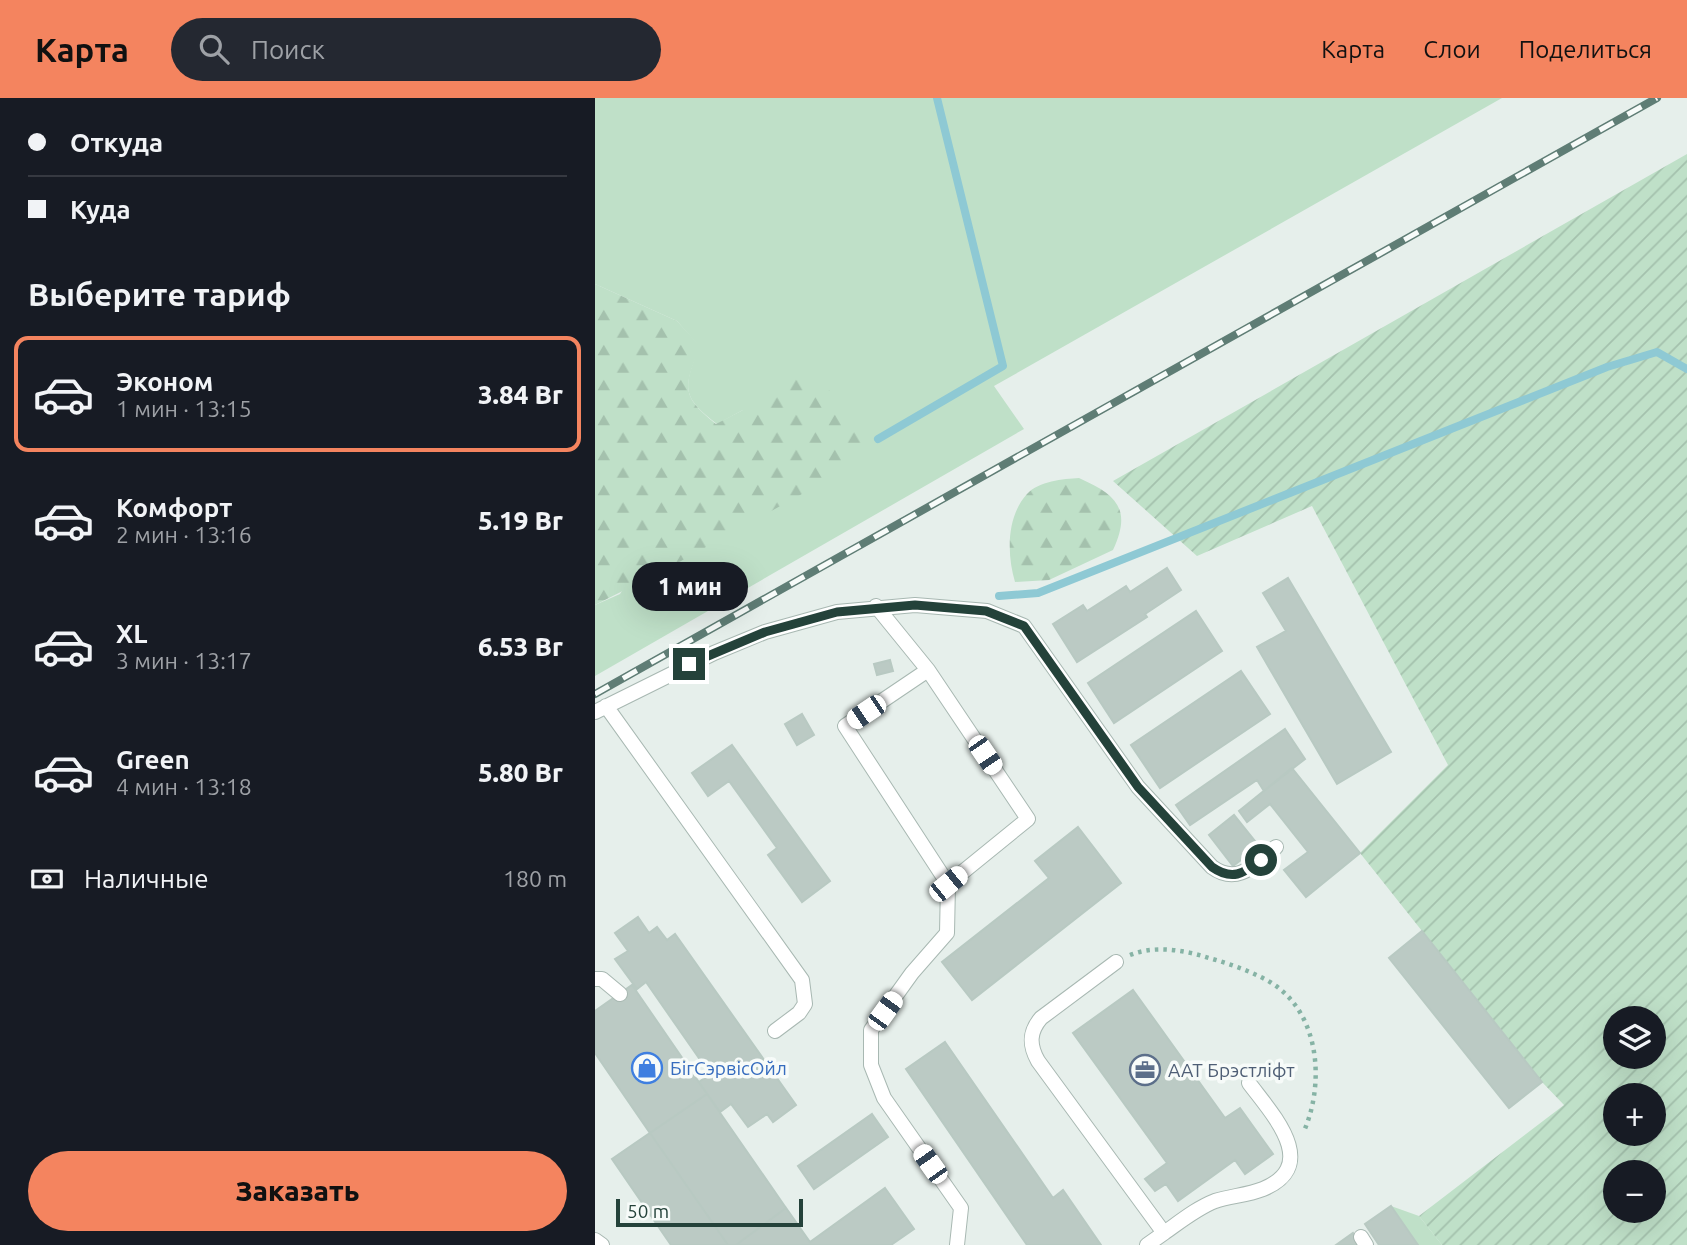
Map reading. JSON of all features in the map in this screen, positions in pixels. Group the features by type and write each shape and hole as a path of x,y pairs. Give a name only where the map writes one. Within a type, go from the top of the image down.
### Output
{"lane":[{"path":"775,1031 799,1013 805,1004 806,992 795,967 601,709 664,675 765,632 837,612 876,606 915,605 986,611 1024,626 1138,787 1212,867 1223,875 1245,873 1276,847"},
{"path":"876,606 928,670 1028,819 948,884"},
{"path":"928,670 845,726 948,884 947,933 912,973 871,1030 871,1065 884,1098 961,1208 957,1245"},
{"path":"1116,962 1041,1018 1031,1035 1031,1044 1038,1061 1164,1233"},
{"path":"595,979 602,979 620,994"},
{"path":"1147,1245 1213,1202 1262,1189 1276,1182 1290,1164 1287,1139 1249,1083"},
{"path":"595,1240 602,1245"}],"path":[{"path":"1116,962 1136,952 1151,949 1200,955 1271,982 1292,1002 1305,1022 1314,1051 1318,1082 1314,1108 1290,1164"}],"green space":[{"path":"595,98 1502,98 994,386 1024,429 595,676 595,605 620,594 743,410 717,424 705,414 691,398 688,382 699,346 677,321 595,284"},
{"path":"1687,154 1687,1245 1442,1245 1419,1216 1564,1105 1542,1082 1360,853 1448,765 1312,506 1197,556 1113,481"},
{"path":"595,284 677,321 700,346 691,372 689,390 696,405 716,424 743,410 790,375 824,387 835,394 850,413 867,458 672,566 595,605"},
{"path":"1079,478 1103,491 1117,505 1121,524 1113,550 1049,580 1015,582 1010,536 1020,503 1038,486"},
{"path":"1391,1206 1419,1216 1442,1245 1418,1245"}],"building":[{"path":"1167,568 1181,590 1145,614 1147,617 1077,662 1053,624 1083,605 1087,611 1126,586 1130,592"},
{"path":"1288,578 1391,752 1337,784 1257,647 1286,631 1263,593"},
{"path":"1196,611 1222,651 1114,723 1088,683"},
{"path":"890,660 893,671 877,675 874,664"},
{"path":"1241,671 1270,714 1160,788 1131,745"},
{"path":"802,714 814,735 797,745 785,724"},
{"path":"1285,729 1305,759 1264,791 1257,780 1190,825 1176,805"},
{"path":"732,745 830,881 802,902 768,855 777,848 729,781 708,796 692,773"},
{"path":"1292,768 1360,853 1306,897 1284,870 1308,852 1270,804 1247,822 1239,811"},
{"path":"1234,815 1259,846 1233,866 1209,835"},
{"path":"1078,827 1121,883 972,1000 942,962 1049,878 1035,861"},
{"path":"638,917 649,933 657,927 667,940 675,934 796,1105 773,1122 767,1114 748,1127 731,1104 720,1112 699,1082 710,1074 646,982 637,989 615,959 628,951 615,933"},
{"path":"1422,931 1542,1082 1509,1108 1389,958"},
{"name":"БігСэрвісОйл","path":"632,985 707,1094 650,1133 595,1053 595,1011"},
{"name":"ААТ Брэстліфт","path":"1133,990 1225,1118 1240,1108 1273,1154 1245,1174 1235,1160 1178,1201 1166,1184 1155,1191 1145,1179 1167,1163 1073,1033"},
{"path":"945,1042 1053,1198 1063,1190 1101,1245 1027,1245 906,1069"},
{"path":"707,1094 786,1208 736,1245 728,1245 650,1133"},
{"path":"872,1114 888,1137 814,1189 798,1166"},
{"path":"650,1133 728,1245 671,1245 612,1159"},
{"path":"885,1188 914,1229 891,1245 736,1245 786,1208 810,1242"},
{"path":"1391,1206 1418,1245 1379,1245 1365,1224"},
{"path":"1353,1233 1362,1245 1336,1245"}],"waterway":[{"path":"878,439 1003,366 937,98"},
{"path":"999,596 1038,593 1607,367 1657,352 1687,369"}],"railway":[{"path":"595,694 1657,98"}],"place":[{"name":"БігСэрвісОйл","path":"647,1068"},
{"name":"ААТ Брэстліфт","path":"1145,1070"}],"route":[{"path":"689,664 765,632 837,612 876,606 915,605 986,611 1024,626 1138,787 1212,867 1223,875 1234,876 1245,873 1261,860"}]}
